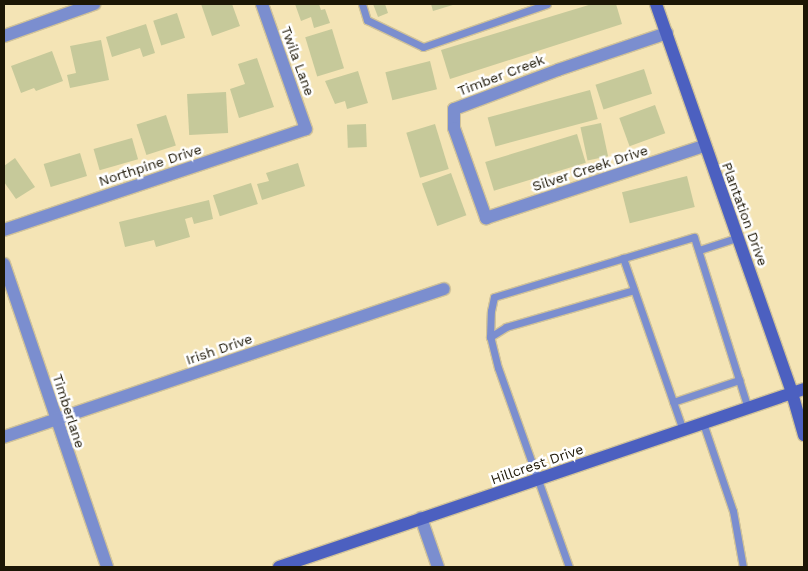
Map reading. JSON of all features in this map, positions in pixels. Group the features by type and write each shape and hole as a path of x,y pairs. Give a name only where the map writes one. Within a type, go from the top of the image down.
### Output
{"street":[{"path":"4,36 94,4"},
{"name":"Twila Lane","path":"262,4 306,129"},
{"name":"Plantation Drive","path":"656,4 737,238 798,391 804,435"},
{"name":"Timber Creek","path":"486,218 454,128 454,109 558,70 667,34"},
{"name":"Northpine Drive","path":"4,230 306,129"},
{"name":"Silver Creek Drive","path":"486,218 704,146"},
{"name":"Timberlane","path":"4,264 107,567"},
{"name":"Irish Drive","path":"4,437 444,289"},
{"name":"Hillcrest Drive","path":"279,567 798,391"},
{"path":"421,518 438,567"}],"lane":[{"path":"362,4 368,20 424,47 547,4"},
{"path":"569,567 542,488 536,480 498,368 490,337 491,311 494,297 694,237 748,408"},
{"path":"699,250 737,238"},
{"path":"623,258 683,430"},
{"path":"490,337 506,327 634,290"},
{"path":"673,402 739,380"},
{"path":"703,423 733,511 744,567"}],"building":[{"path":"201,4 232,4 240,26 212,36"},
{"path":"295,4 319,4 321,10 325,9 330,23 314,28 311,17 301,21"},
{"path":"373,4 385,4 388,13 378,17"},
{"path":"431,4 456,4 433,11"},
{"path":"592,4 616,4 622,24 450,79 441,50"},
{"path":"177,13 185,38 161,45 153,21"},
{"path":"146,24 155,53 143,57 140,48 112,57 106,37"},
{"path":"332,29 344,68 317,76 305,37"},
{"path":"101,40 109,80 70,88 67,75 76,73 70,46"},
{"path":"52,51 63,81 36,91 34,88 21,93 11,66"},
{"path":"257,58 274,107 239,118 230,89 245,84 238,64"},
{"path":"430,61 437,89 392,100 385,72"},
{"path":"644,69 652,94 604,109 595,85"},
{"path":"358,71 368,103 347,109 345,101 335,104 325,81"},
{"path":"590,90 598,119 495,146 488,117"},
{"path":"226,92 228,133 189,135 187,94"},
{"path":"655,105 665,133 630,146 619,118"},
{"path":"166,115 176,145 146,155 137,125"},
{"path":"601,123 608,156 588,161 580,127"},
{"path":"366,124 367,147 348,148 347,125"},
{"path":"435,124 449,169 420,178 406,133"},
{"path":"577,134 586,163 494,191 485,162"},
{"path":"132,138 138,159 100,170 94,149"},
{"path":"80,153 87,176 51,187 44,164"},
{"path":"15,158 35,187 16,199 4,182 4,166"},
{"path":"298,163 305,186 262,200 257,184 269,181 266,173"},
{"path":"451,173 466,215 437,226 422,184"},
{"path":"687,176 695,207 630,223 622,192"},
{"path":"251,183 258,204 220,216 213,195"},
{"path":"209,200 213,219 194,224 192,217 185,219 190,237 156,247 154,240 125,247 119,222"}]}
